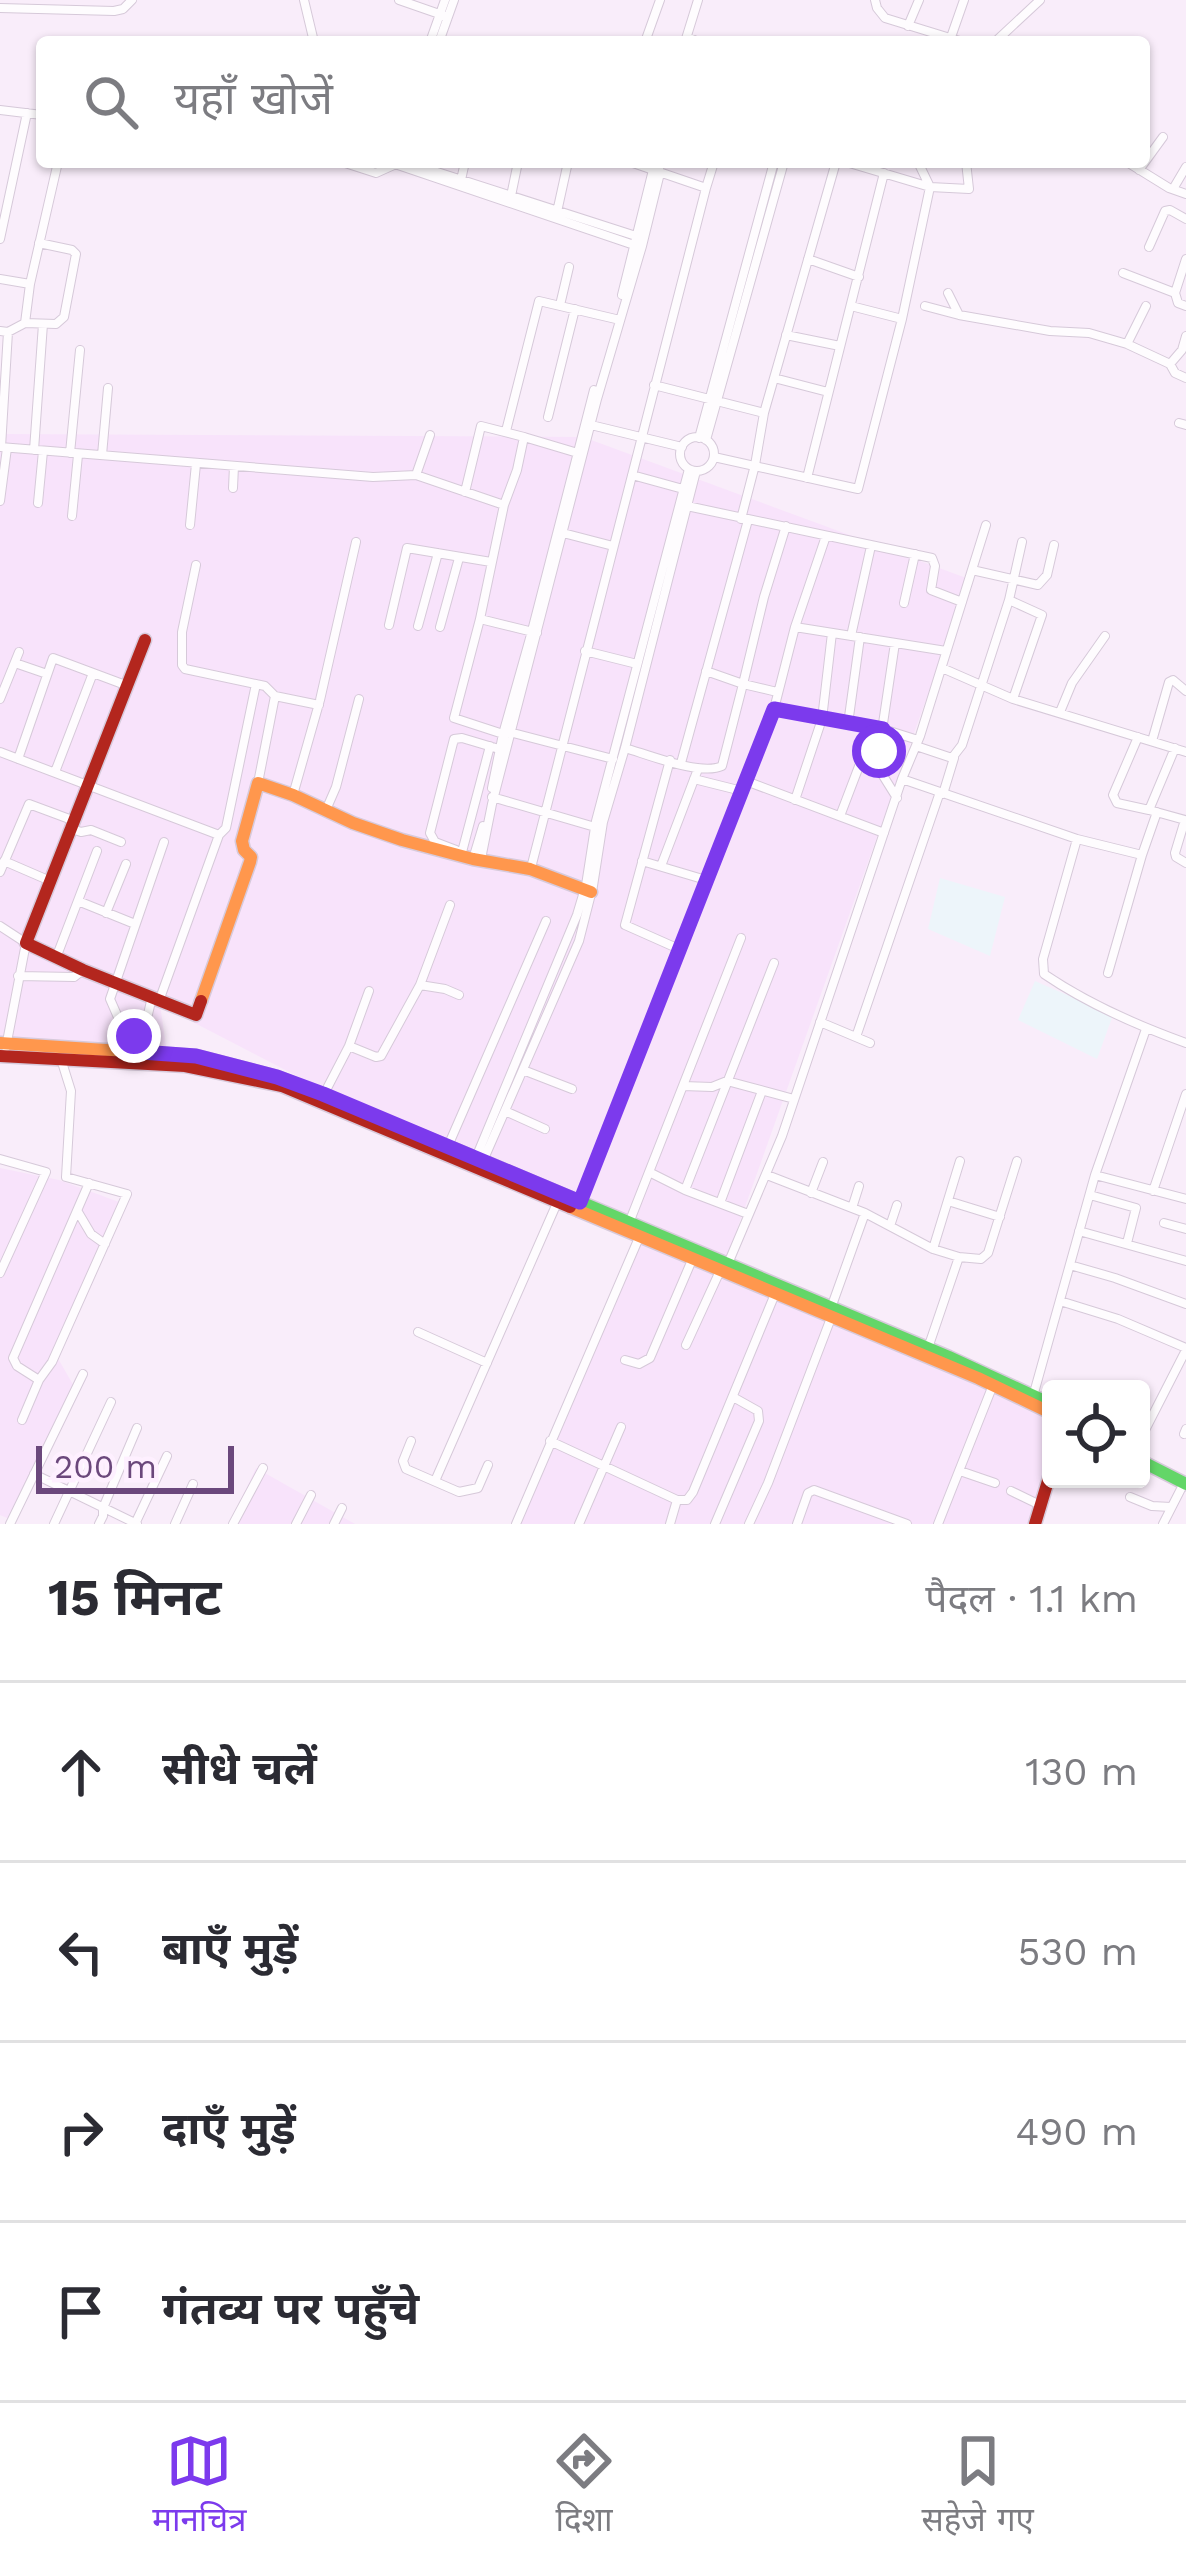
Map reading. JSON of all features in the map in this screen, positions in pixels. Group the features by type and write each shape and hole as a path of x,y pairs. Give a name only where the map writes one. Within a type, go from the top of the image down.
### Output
{"main road":[{"path":"145,640 26,943 194,1015 199,1012 250,862 242,841 258,783 402,840 530,869 589,888"},
{"path":"474,856 532,865 589,888"},
{"path":"3,1049 141,1048 196,1056 277,1077 775,1294 831,1313"},
{"path":"3,1049 219,1071 282,1086 448,1146 556,1203 578,1207"},
{"path":"637,1230 692,1260 1042,1402"},
{"path":"876,1332 928,1348 1042,1406"},
{"path":"1150,1469 1184,1487"},
{"path":"1036,1524 1047,1488"}],"street":[{"path":"0,8 114,11 132,0"},
{"path":"304,0 313,36"},
{"path":"399,0 444,16"},
{"path":"440,36 445,0"},
{"path":"433,36 454,0"},
{"path":"647,36 660,0"},
{"path":"687,36 698,0"},
{"path":"875,0 885,18 938,36"},
{"path":"908,26 919,0"},
{"path":"951,36 964,0"},
{"path":"1001,36 1040,0"},
{"path":"0,110 36,114"},
{"path":"0,239 28,112"},
{"path":"1150,155 1163,137"},
{"path":"1173,189 1186,167"},
{"path":"25,323 57,168"},
{"path":"413,168 639,241"},
{"path":"460,183 464,168"},
{"path":"509,200 517,168"},
{"path":"556,216 567,168"},
{"path":"535,632 657,168 706,188"},
{"path":"532,865 712,168"},
{"path":"713,400 771,168"},
{"path":"702,438 782,168"},
{"path":"681,763 744,520 764,413 834,168"},
{"path":"867,168 930,187 969,189 967,168"},
{"path":"714,458 858,489 930,187 921,168"},
{"path":"1136,168 1186,194"},
{"path":"807,478 884,173"},
{"path":"1148,247 1165,211 1186,219"},
{"path":"0,501 4,332 25,323 62,321 76,254 39,243"},
{"path":"808,259 859,277"},
{"path":"1186,260 1174,293 1178,303 1186,306"},
{"path":"560,305 569,267"},
{"path":"1123,273 1174,293"},
{"path":"0,279 30,284"},
{"path":"948,292 959,315"},
{"path":"506,431 539,301 617,320"},
{"path":"1127,344 1146,305"},
{"path":"851,306 902,319"},
{"path":"926,306 1050,331 1089,333 1127,344 1170,364 1186,378"},
{"path":"548,417 575,309"},
{"path":"38,502 43,324"},
{"path":"786,335 840,346"},
{"path":"1170,364 1184,349 1186,336"},
{"path":"71,516 80,350"},
{"path":"774,378 828,392"},
{"path":"654,386 764,413"},
{"path":"102,455 108,388"},
{"path":"587,424 682,447"},
{"path":"465,492 482,426 580,453"},
{"path":"416,475 430,435"},
{"path":"524,437 454,718 613,759"},
{"path":"702,438 713,447 714,458 707,468 692,470 681,459 682,447 702,438"},
{"path":"3,447 373,477 416,475 504,505"},
{"path":"474,856 563,533 580,453"},
{"path":"190,525 196,464"},
{"path":"232,488 234,466"},
{"path":"477,1164 579,941 637,664 692,470"},
{"path":"477,1164 589,888 595,826 687,506 692,470"},
{"path":"632,476 683,489"},
{"path":"687,506 932,558 932,590 962,602"},
{"path":"686,1345 767,1175 917,743 986,525"},
{"path":"696,774 718,769 725,761 786,526"},
{"path":"563,533 614,546"},
{"path":"578,1207 774,709 795,626 826,536"},
{"path":"293,794 319,705 356,542"},
{"path":"856,1037 954,756 964,740 1009,600 1022,542"},
{"path":"972,570 1033,585 1042,583 1054,545"},
{"path":"848,724 855,636 872,546"},
{"path":"389,625 407,548 491,562"},
{"path":"418,626 438,553"},
{"path":"904,603 915,554"},
{"path":"440,627 459,558"},
{"path":"196,565 182,632 185,668 265,686 275,696 319,705"},
{"path":"1009,600 1042,615 1013,699"},
{"path":"480,619 535,632"},
{"path":"795,626 946,651"},
{"path":"795,800 822,719 832,633"},
{"path":"1060,712 1079,670 1105,635"},
{"path":"839,816 878,728 895,643"},
{"path":"585,650 637,664"},
{"path":"0,699 19,652"},
{"path":"18,759 51,662 57,658 128,686"},
{"path":"15,663 47,674"},
{"path":"942,668 1013,699 1186,752"},
{"path":"706,671 777,692"},
{"path":"55,772 92,673"},
{"path":"1152,741 1169,682 1186,688"},
{"path":"141,1048 219,835 226,828 256,684"},
{"path":"258,783 275,696"},
{"path":"326,812 359,699"},
{"path":"774,709 878,728 954,756"},
{"path":"878,728 880,766 897,799"},
{"path":"474,856 495,748 508,733"},
{"path":"1138,736 1113,795 1118,803 1186,820 1175,853 1186,863"},
{"path":"474,856 435,842 430,833 454,740 463,738 495,748"},
{"path":"620,747 681,763 696,774 795,800 884,833"},
{"path":"492,797 495,748"},
{"path":"1108,973 1175,748"},
{"path":"0,752 219,835"},
{"path":"670,760 625,925 679,949"},
{"path":"661,866 696,774"},
{"path":"902,779 1077,839 1142,855"},
{"path":"492,797 595,826"},
{"path":"0,872 29,804 81,832 91,830 121,842"},
{"path":"1077,839 1044,974 1079,997 1186,1043"},
{"path":"141,1048 110,999 164,842"},
{"path":"56,958 97,851"},
{"path":"4,861 48,880"},
{"path":"642,861 706,880"},
{"path":"106,913 126,864"},
{"path":"78,901 135,924"},
{"path":"349,1046 381,1056 420,985 451,905"},
{"path":"448,1146 546,921"},
{"path":"0,926 26,943 3,1049"},
{"path":"516,1524 637,1230 649,1172 741,938"},
{"path":"685,1190 774,963"},
{"path":"18,976 74,977 82,970"},
{"path":"420,985 459,995"},
{"path":"322,1098 349,1046 369,991"},
{"path":"820,1022 870,1043"},
{"path":"1033,1399 1095,1175 1146,1029"},
{"path":"61,1057 71,1091 66,1177"},
{"path":"523,1070 572,1089"},
{"path":"683,1086 712,1087 727,1081 794,1099"},
{"path":"720,1203 762,1090"},
{"path":"1153,1191 1186,1094"},
{"path":"505,1111 545,1130"},
{"path":"0,1160 127,1194 22,1420"},
{"path":"934,1249 960,1161"},
{"path":"767,1175 852,1208 934,1249 958,1257 985,1257 1017,1161"},
{"path":"811,1192 823,1162"},
{"path":"0,1273 46,1172"},
{"path":"649,1172 748,1214"},
{"path":"1095,1175 1186,1199"},
{"path":"39,1380 17,1366 14,1358 89,1183"},
{"path":"852,1208 859,1186"},
{"path":"1090,1195 1136,1208 1127,1244"},
{"path":"948,1201 1000,1217"},
{"path":"435,1481 556,1203"},
{"path":"890,1226 897,1205"},
{"path":"77,1210 91,1234 105,1244"},
{"path":"748,1524 768,1484 865,1214"},
{"path":"1164,1223 1186,1229"},
{"path":"1079,1231 1186,1261"},
{"path":"928,1348 958,1257"},
{"path":"625,1360 645,1364 650,1358 692,1260"},
{"path":"1070,1265 1186,1304"},
{"path":"550,1441 677,1500 687,1500 775,1294"},
{"path":"1060,1301 1118,1319 1186,1349 1183,1366 1150,1423"},
{"path":"418,1332 487,1363"},
{"path":"0,1518 10,1523 83,1374"},
{"path":"938,1524 993,1385"},
{"path":"715,1524 759,1421 758,1412 733,1397"},
{"path":"53,1524 111,1402"},
{"path":"579,1524 621,1426"},
{"path":"99,1524 137,1428"},
{"path":"411,1441 404,1465 458,1492 478,1488 488,1465"},
{"path":"34,1474 136,1524 167,1456"},
{"path":"233,1524 262,1468"},
{"path":"960,1472 995,1483"},
{"path":"175,1524 193,1484"},
{"path":"1162,1523 1184,1487"},
{"path":"796,1524 808,1493 814,1490 907,1524"},
{"path":"1011,1491 1042,1506"},
{"path":"296,1524 311,1495"},
{"path":"1130,1497 1171,1507"},
{"path":"670,1524 677,1500"},
{"path":"334,1524 342,1508"}],"shaded area":[{"path":"0,434 583,437 969,579 725,1263 472,1167 160,1005 167,1052 0,1048"},
{"path":"940,878 1005,897 990,956 928,929"},
{"path":"1035,981 1113,1015 1097,1059 1018,1020"},
{"path":"0,1168 59,1180 119,1202 56,1355 75,1388 12,1520 0,1515"},
{"path":"639,1237 1042,1413 1042,1488 1048,1488 1036,1524 518,1524"},
{"path":"256,1468 355,1524 229,1524"}],"traffic: fast":[{"path":"478,1159 1042,1400"},
{"path":"1150,1466 1186,1484"}],"traffic: slow":[{"path":"201,1001 250,862 242,841 258,783 402,840 530,869 591,892"},
{"path":"0,1043 196,1056 277,1077 478,1159"},
{"path":"570,1207 1042,1409"}],"traffic: jam":[{"path":"145,640 26,943 196,1015 201,1001"},
{"path":"0,1056 185,1066 282,1086 570,1207"},
{"path":"1035,1524 1046,1488"}],"route":[{"path":"134,1036 141,1052 196,1056 277,1077 580,1202 774,709 883,729 879,751"}]}
